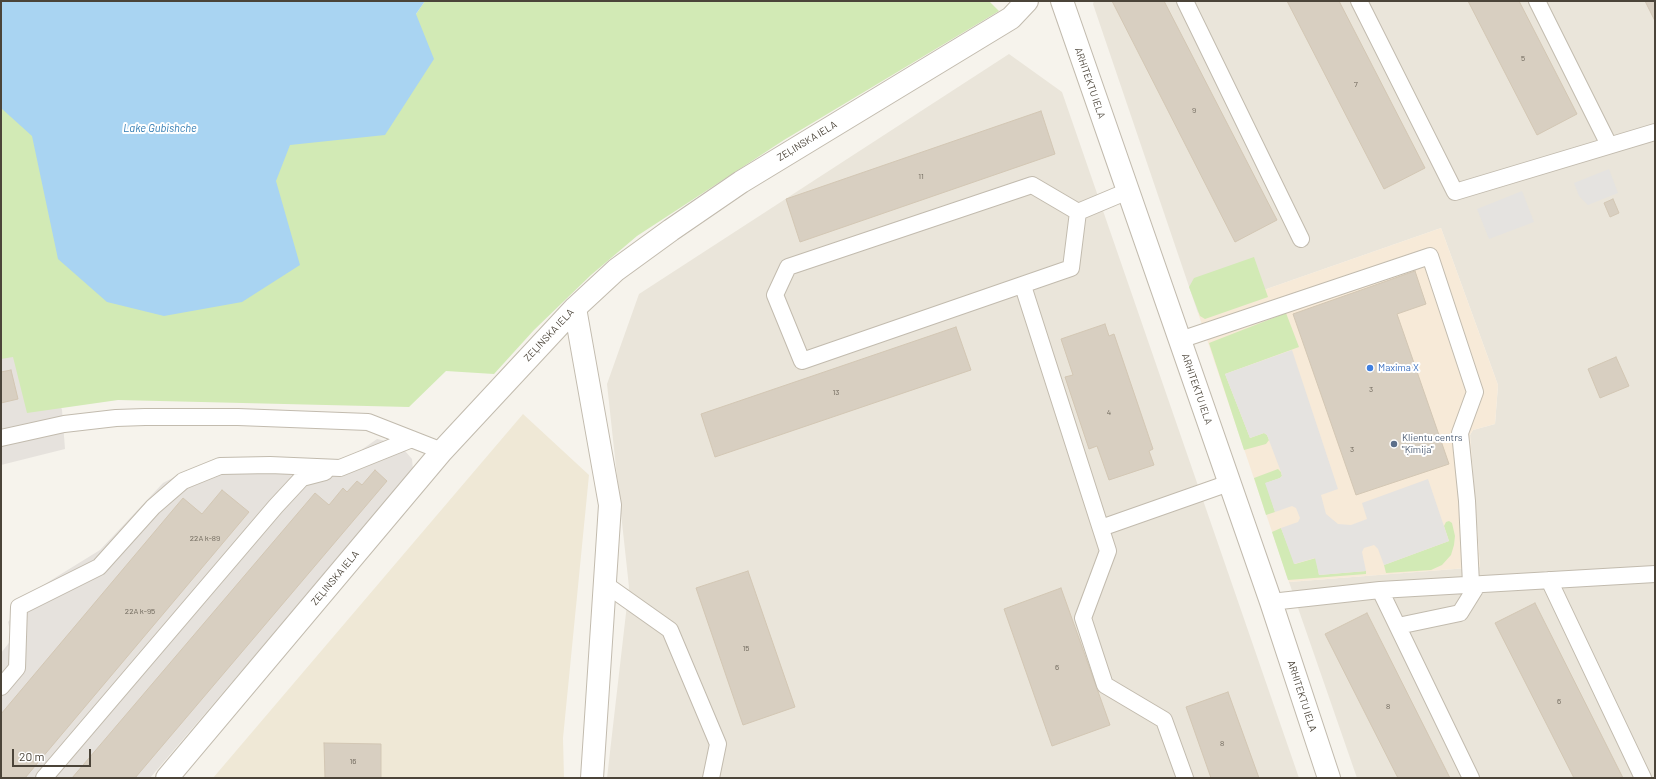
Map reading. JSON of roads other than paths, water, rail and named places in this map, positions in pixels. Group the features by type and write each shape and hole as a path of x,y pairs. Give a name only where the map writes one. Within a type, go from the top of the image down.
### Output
{"street":[{"name":"ZEĻINSKA IELA","path":"167,778 442,451 575,308 616,270 741,182 1011,18 1027,1"},
{"name":"ARHITEKTU IELA","path":"1062,1 1271,602 1329,778"},
{"path":"575,308 610,504 592,778"}],"lane":[{"path":"1185,1 1301,239"},
{"path":"1359,1 1455,192 1655,132"},
{"path":"1537,1 1609,145"},
{"path":"1032,185 1078,212 1071,268 1023,286 802,361 775,295 788,267 1032,185"},
{"path":"1078,212 1128,191"},
{"path":"1180,340 1430,256 1475,392 1460,433 1475,584 1460,613 1398,626"},
{"path":"1023,286 1108,550 1083,618 1105,685 1164,720 1186,778"},
{"path":"1,438 64,424 116,418 238,417 368,422 442,451"},
{"path":"44,778 276,506 302,478 340,468 412,439"},
{"path":"1,687 17,668 19,607 99,567 154,507 183,481 220,466 270,465 340,468"},
{"path":"1101,528 1229,483"},
{"path":"1271,602 1380,590 1655,574"},
{"path":"1548,580 1643,778"},
{"path":"605,584 670,630 718,744 711,778"},
{"path":"1380,590 1471,778"}],"water":[{"name":"Lake Gubishche","path":"1,1 425,1 416,14 434,59 385,135 290,145 276,181 300,265 242,302 164,316 107,302 58,259 32,136 1,108"}],"place":[{"name":"Maxima X","path":"1370,368"},
{"name":"Klientu centrs \"Ķīmija\"","path":"1394,444"}]}
